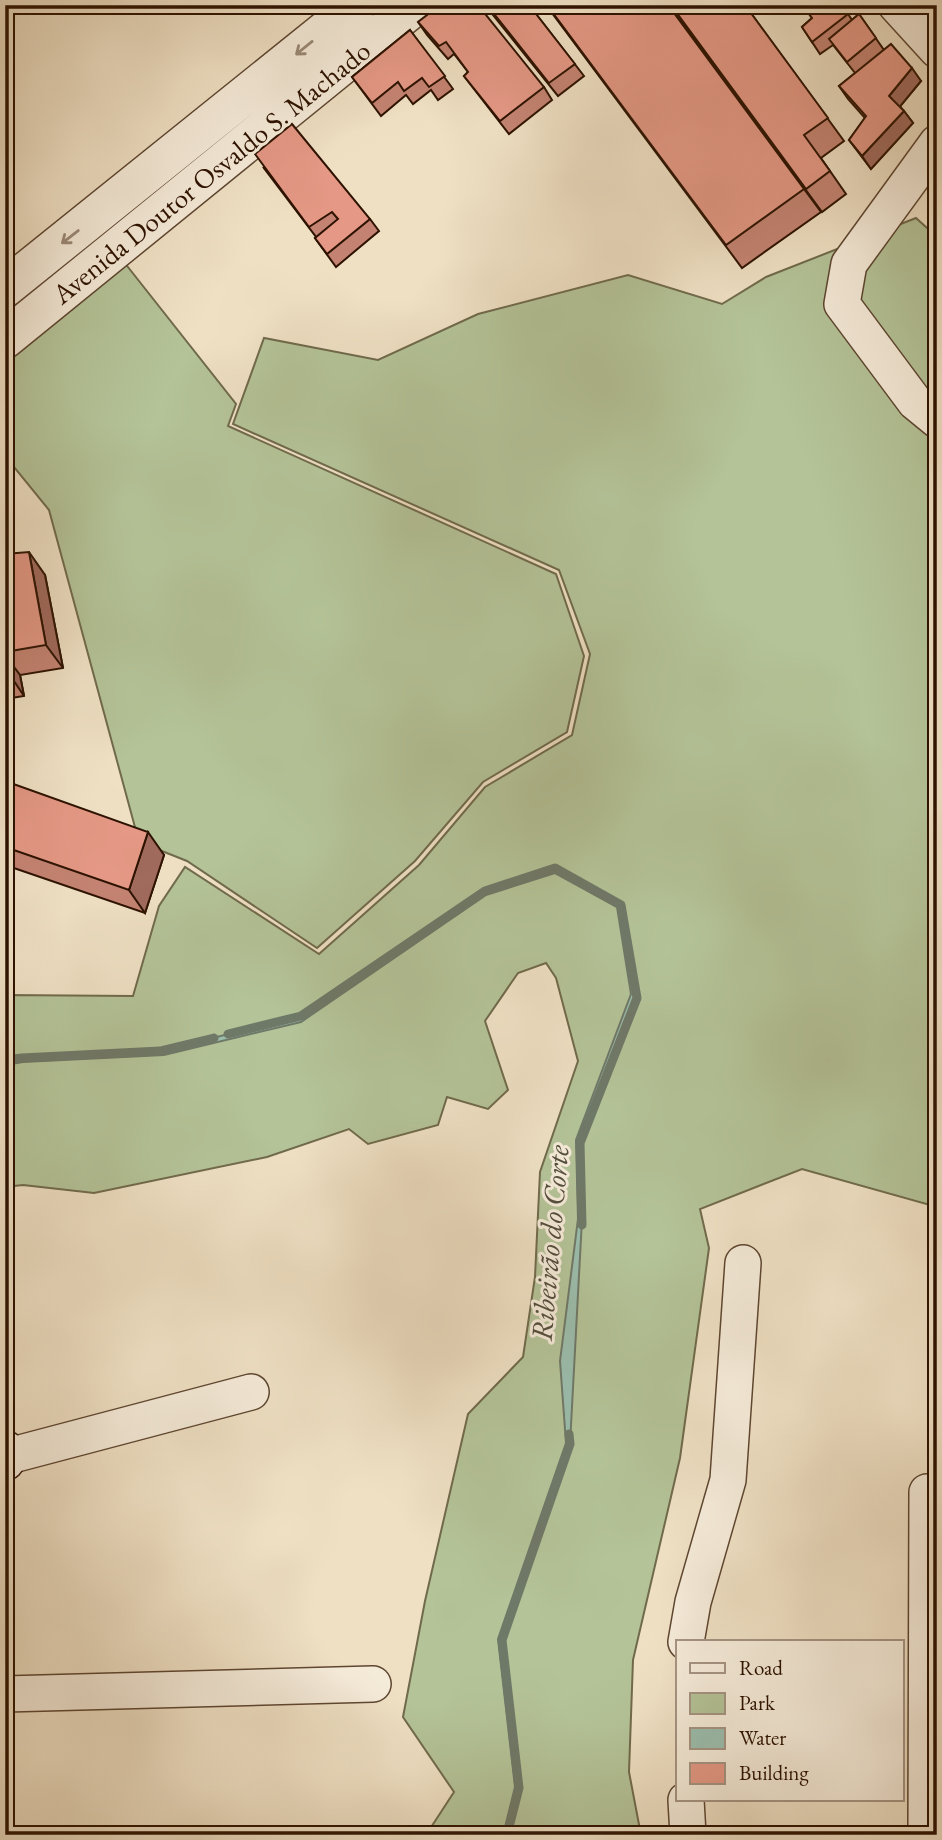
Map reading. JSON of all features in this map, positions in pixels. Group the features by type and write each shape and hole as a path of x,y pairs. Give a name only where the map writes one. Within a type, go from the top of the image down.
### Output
{"street":[{"name":"Avenida Doutor Osvaldo S. Machado","path":"5,339 112,228 357,5"},
{"name":"Avenida Doutor Osvaldo S. Machado","path":"5,288 112,228 416,5"},
{"path":"896,5 937,50"},
{"path":"937,143 849,264 842,304 915,402 937,420"},
{"path":"686,1640 692,1602 728,1480 743,1263"},
{"path":"6,1456 251,1392"},
{"path":"926,1835 914,1640 927,1492"},
{"path":"5,1695 373,1684"},
{"path":"686,1801 688,1835"}],"green space":[{"path":"916,218 937,237 937,1207 802,1169 700,1209 709,1248 680,1458 633,1660 629,1772 641,1835 426,1835 454,1792 403,1717 425,1601 468,1414 523,1357 535,1277 540,1172 578,1061 556,978 546,963 518,973 485,1021 508,1090 488,1109 447,1097 438,1125 368,1144 349,1129 267,1157 94,1193 23,1185 5,1187 5,995 133,996 159,906 185,867 319,954 419,865 485,787 572,735 590,654 559,570 233,424 264,338 378,360 478,314 628,275 722,304 766,277"},
{"path":"124,262 236,404 228,426 556,574 584,656 567,732 483,782 415,861 317,948 187,861 139,842 49,510 5,456 5,358"}],"water":[{"path":"555,868 621,905 637,998 580,1143 582,1219 570,1444 502,1640 519,1788 507,1835 503,1835 515,1787 498,1639 566,1443 560,1361 578,1219 576,1140 631,994 617,907 555,873 486,895 301,1022 164,1055 5,1065 5,1060 160,1051 301,1016 485,891"}],"building":[{"path":"440,5 478,5 544,87 500,121 464,76 468,72 446,42 439,46 418,22"},
{"path":"487,5 529,5 575,64 549,83"},
{"path":"547,5 668,5 804,189 726,245"},
{"path":"671,5 745,5 828,118 804,135 830,171 806,189"},
{"path":"803,5 840,5 848,14 812,42 802,27 812,18"},
{"path":"859,14 876,38 847,62 829,39"},
{"path":"410,30 445,76 429,87 422,78 404,91 398,82 372,103 352,77"},
{"path":"891,44 912,68 889,96 904,111 862,156 849,140 866,116 839,86"},
{"path":"292,124 370,219 327,254 315,238 338,219 332,212 309,227 255,154"},
{"path":"29,552 46,645 5,652 5,554"},
{"path":"5,781 148,832 129,890 5,847"}],"waterway":[{"name":"Ribeirão do Corte","path":"228,1034 301,1016 485,891 555,868 621,905 637,998 580,1143 582,1225"},
{"name":"Ribeirão do Corte","path":"5,1060 160,1051 214,1038"},
{"name":"Ribeirão do Corte","path":"507,1835 519,1788 502,1640 570,1444 569,1434"}]}
